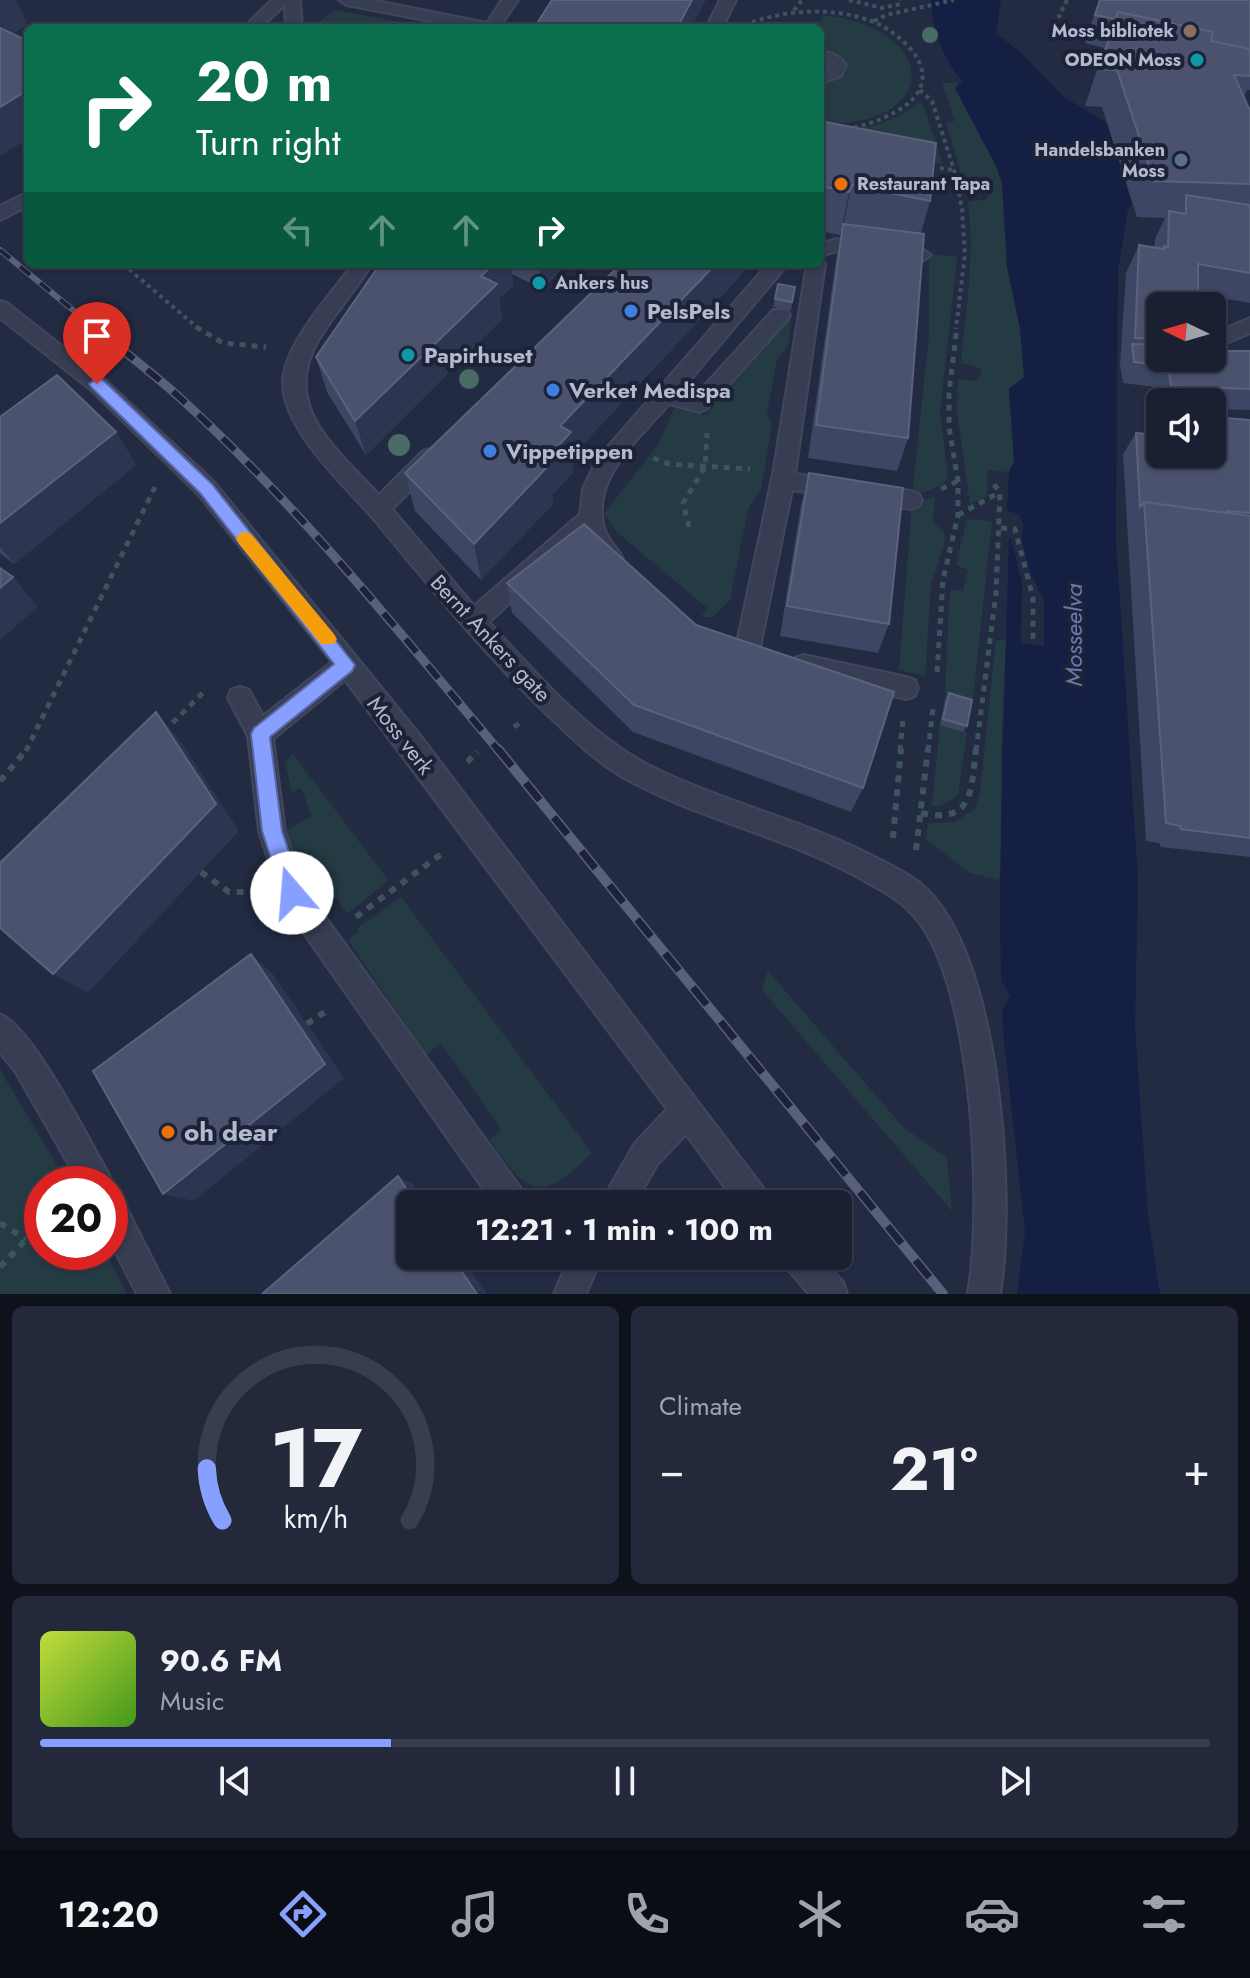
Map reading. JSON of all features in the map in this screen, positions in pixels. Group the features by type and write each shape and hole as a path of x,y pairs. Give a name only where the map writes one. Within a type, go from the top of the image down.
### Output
{"street":[{"path":"255,24 281,0"},
{"path":"292,0 294,24"},
{"path":"347,0 470,24"},
{"path":"494,24 510,0"},
{"path":"716,24 728,0"},
{"path":"824,57 831,58 838,65 835,73 824,77"},
{"path":"0,214 24,200"},
{"path":"824,249 836,245 922,255"},
{"name":"Bernt Ankers gate","path":"360,268 305,347 293,378 294,400 332,460 378,509 472,622 549,701 609,755 640,773 845,855 883,876 912,894 958,965 979,1074 991,1196 984,1294"},
{"path":"628,572 606,554 594,534 590,518 593,484 776,268"},
{"path":"762,655 783,477 815,268"},
{"name":"Moss verk","path":"0,308 97,384 206,488 410,742 745,1190"},
{"path":"666,396 700,404 780,315"},
{"path":"1226,336 1250,325"},
{"path":"378,509 450,439"},
{"path":"783,477 911,500"},
{"path":"472,622 590,518"},
{"path":"723,646 906,688"},
{"path":"260,734 346,665"},
{"path":"240,698 260,734 272,831 292,893 503,1190"},
{"path":"0,1029 25,1061 86,1166"},
{"path":"624,1190 646,1154 686,1112"},
{"path":"128,1243 154,1294"},
{"path":"570,1294 580,1270"},
{"path":"810,1270 831,1294"}],"path":[{"path":"793,11 802,0"},
{"path":"849,0 882,8 900,4 900,0"},
{"path":"873,22 886,15 954,0"},
{"path":"1067,0 1059,16 1066,28 1080,36"},
{"path":"920,90 932,101 953,168 940,168"},
{"path":"835,129 846,129"},
{"path":"128,268 206,335 223,343 266,347"},
{"path":"624,444 669,464 783,477"},
{"path":"0,781 21,762 79,649 126,541 159,479"},
{"path":"937,491 958,481"},
{"path":"921,813 948,817 965,807 970,798 996,593 1001,528 1000,492 991,481"},
{"path":"958,515 1000,492"},
{"path":"1001,528 1015,529 1033,598 1033,642"},
{"path":"158,737 217,679 240,698"},
{"path":"893,838 906,688"},
{"path":"469,760 478,752"},
{"path":"326,939 473,828"},
{"path":"201,872 229,892 292,893"},
{"path":"0,1223 24,1238"},
{"path":"0,1267 24,1241"}],"shaded area":[{"path":"334,10 411,24 317,24"},
{"path":"823,15 863,24 891,39 907,58 912,77 905,96 887,111 859,121 824,123 824,75 837,66 824,58 824,24 784,24 822,21"},
{"path":"942,83 957,83 956,90 1002,183 1007,266 1020,329 1024,377 1009,389 1014,462 1009,472 987,470 987,496 970,504 957,411 958,379 976,381 982,373 979,368 961,363 970,262 968,201 986,200 990,193 983,180 962,178 946,122 955,121"},
{"path":"919,102 923,105 943,165 824,142 824,132 872,126"},
{"path":"929,254 957,257 940,413 948,478 942,485 912,497 929,335"},
{"path":"792,313 788,346 777,360 767,412 772,424 761,489 748,509 730,600 713,617 701,617 707,608 618,533 604,514 660,442 675,406 706,415"},
{"path":"935,496 933,522 944,532 945,541 931,584 925,676 899,670 912,504"},
{"path":"967,519 992,521 972,707 945,699 949,604 951,590 963,591 968,570 956,565"},
{"path":"996,640 1006,640 1001,756 1003,834 999,880 970,873 926,839 928,823 954,822 975,809 980,792"},
{"path":"940,725 967,732 958,795 939,807 932,805"},
{"path":"293,754 388,880 348,914 308,861 296,869 286,831 312,816 301,788 292,792 285,762"},
{"path":"401,897 592,1153 560,1180 536,1187 515,1174 490,1140 501,1129 441,1043 426,1055 348,940 359,932 357,928"},
{"path":"768,971 904,1128 947,1158 952,1211 762,990"},
{"path":"0,1070 57,1166 24,1166 24,1270 114,1270 127,1294 0,1294"}],"water":[{"name":"Mosseelva","path":"931,0 1001,0 996,33 1020,52 1064,97 1107,123 1132,204 1128,209 1118,271 1116,539 1138,880 1135,1027 1148,1216 1160,1294 1017,1294 1025,1232 1003,1032 1002,1012 1010,995 1001,981 1000,871 1009,539 1022,541 1023,524 1019,515 1007,510 1009,472 1014,462 1009,389 1024,377 1020,329 1007,266 1002,183 955,88 963,81 950,65 940,44"}],"pier":[{"path":"1011,539 1022,541 1031,575 1044,600 1044,646 1021,643 1022,582"}],"building":[{"path":"552,0 692,0 679,24 537,24"},
{"path":"1100,0 1250,0 1250,49 1211,41 1213,32 1118,12 1115,19 1095,15"},
{"path":"1118,12 1213,32 1211,41 1250,49 1250,76 1234,75 1250,111 1250,184 1154,181 1117,70 1099,69"},
{"path":"0,28 24,39 24,92 0,107"},
{"path":"824,122 936,143 930,201 852,185 849,192 824,187"},
{"path":"1186,195 1250,205 1250,273 1198,264 1198,292 1146,292 1146,338 1135,338 1139,245 1168,247 1169,211 1186,214"},
{"path":"843,224 924,234 908,438 816,425"},
{"name":"Papirhuset","path":"377,268 490,268 481,276 497,284 355,421 316,357"},
{"path":"617,268 712,268 560,426 571,432 544,461 549,465 474,544 405,473"},
{"path":"778,284 795,287 792,302 775,299"},
{"path":"1132,344 1146,344 1146,363 1134,362"},
{"path":"1226,351 1250,351 1250,389 1171,386 1169,372 1226,372"},
{"path":"57,375 116,432 0,523 0,417"},
{"path":"1226,418 1250,420 1250,513 1144,502 1140,507 1136,433 1146,434 1146,468 1226,468"},
{"path":"809,473 903,488 889,624 787,606"},
{"path":"1144,502 1250,516 1250,838 1181,829 1180,826 1166,823"},
{"path":"584,524 696,625 894,692 863,788 634,705 507,583"},
{"path":"0,568 13,577 0,588"},
{"path":"949,693 972,700 967,726 943,719"},
{"path":"156,712 216,804 53,974 0,928 0,863"},
{"path":"251,954 325,1064 163,1194 93,1071"},
{"path":"398,1176 407,1190 396,1190 396,1270 461,1270 477,1294 262,1294"}],"railway":[{"path":"0,250 96,329"},
{"path":"94,327 178,396 264,479 499,751"},
{"path":"498,749 943,1294"}],"slow traffic":[{"path":"245,539 328,639"}],"place":[{"name":"Moss bibliotek","path":"1190,31"},
{"name":"ODEON Moss","path":"1197,60"},
{"name":"Handelsbanken Moss","path":"1181,160"},
{"name":"Restaurant Tapa","path":"841,184"},
{"name":"Ankers hus","path":"539,283"},
{"name":"PelsPels","path":"631,311"},
{"name":"Papirhuset","path":"408,355"},
{"name":"Verket Medispa","path":"553,390"},
{"name":"Vippetippen","path":"490,451"},
{"name":"oh dear","path":"168,1132"}],"route":[{"path":"97,384 206,488 346,665 260,734 272,831 292,893"}]}
